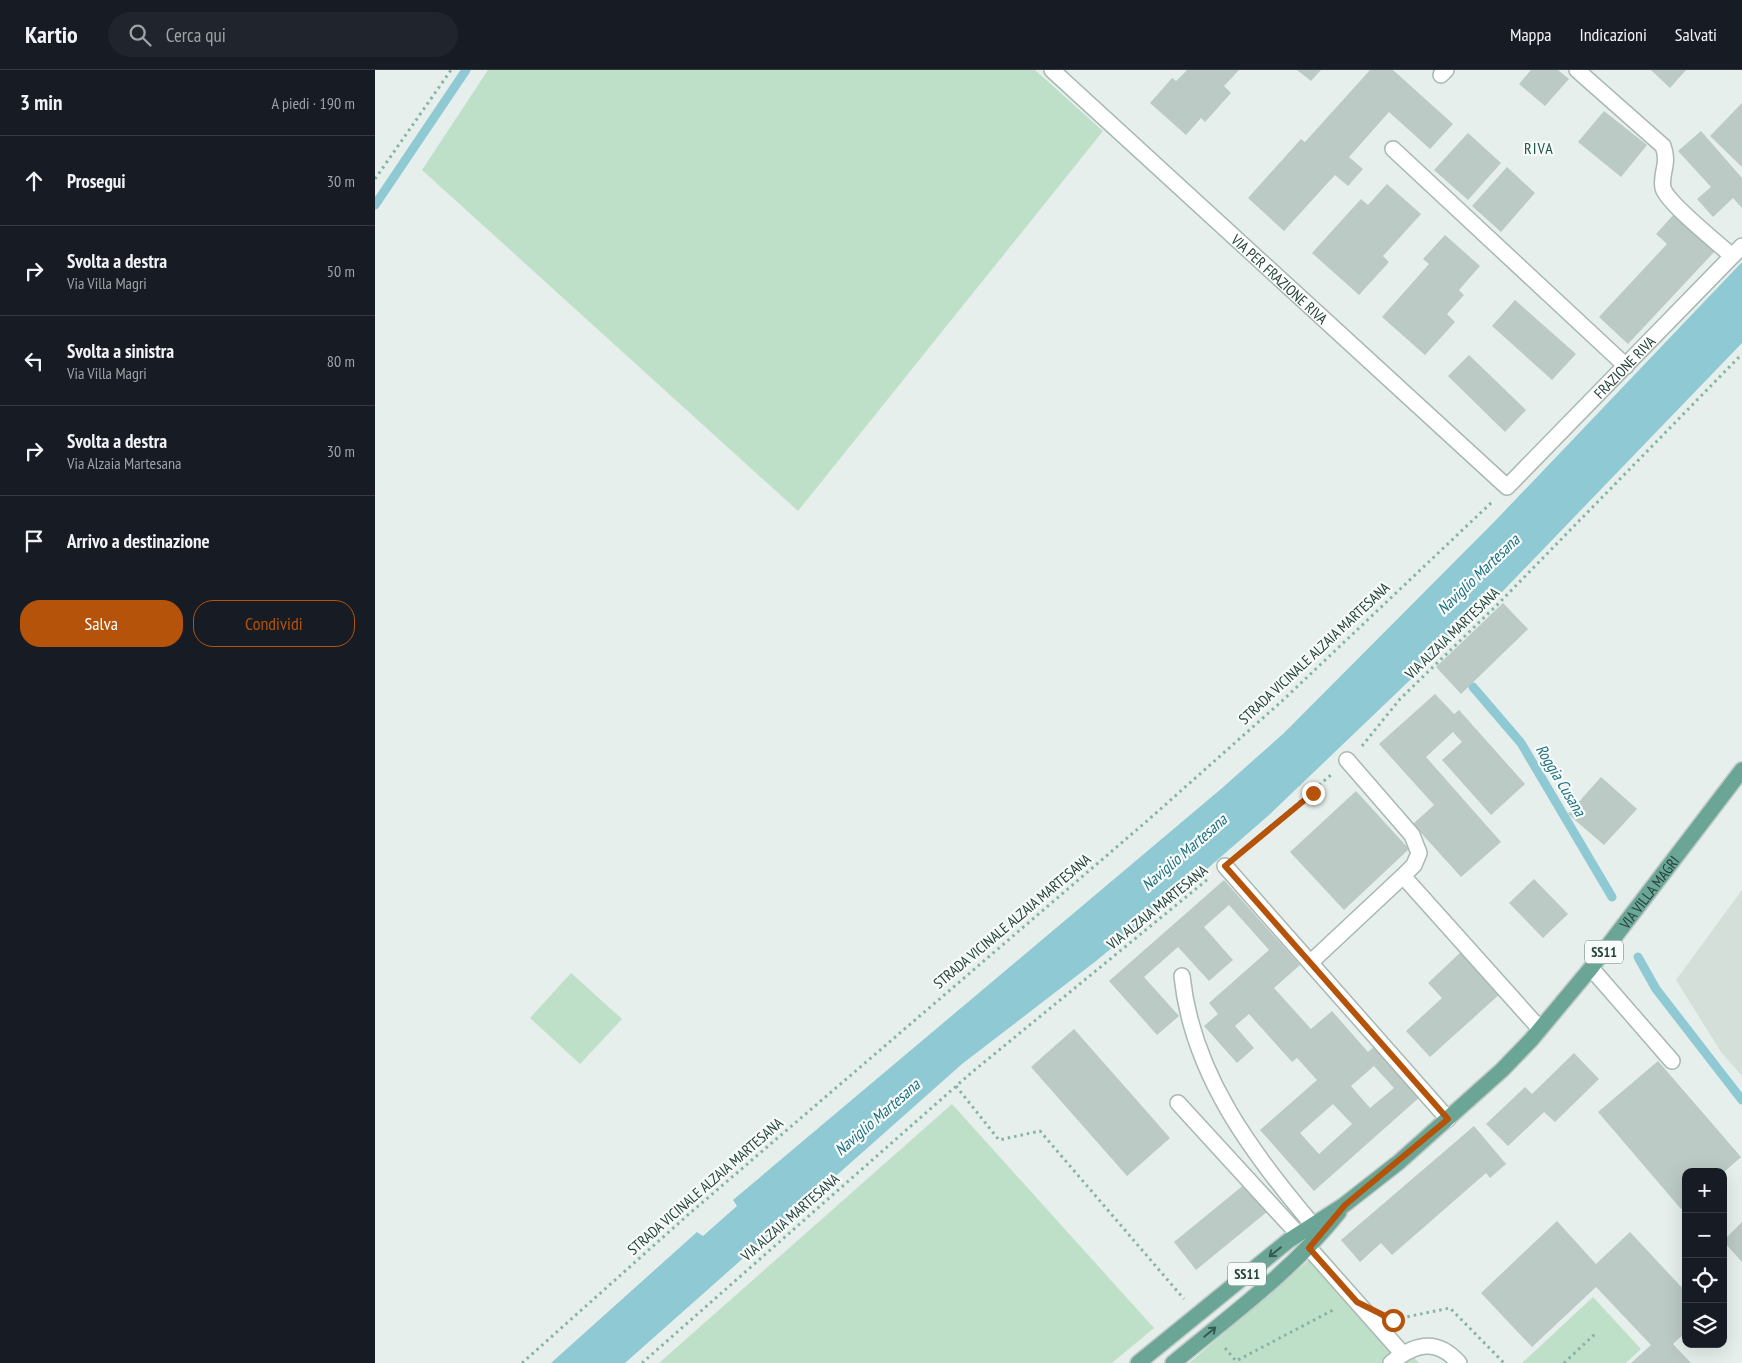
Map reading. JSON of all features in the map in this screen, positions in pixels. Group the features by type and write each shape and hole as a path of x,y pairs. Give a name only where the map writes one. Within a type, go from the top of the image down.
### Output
{"main road":[{"name":"VIA VILLA MAGRI","path":"1138,1363 1298,1234 1345,1205 1448,1119 1502,1070 1540,1029 1591,968 1742,770"},
{"name":"VIA VILLA MAGRI","path":"1173,1363 1309,1248 1345,1205"}],"street":[{"name":"VIA PER FRAZIONE RIVA","path":"1052,70 1507,487"},
{"path":"1577,70 1663,146 1666,155 1663,179 1667,196 1737,251"},
{"path":"1393,149 1626,366"},
{"name":"FRAZIONE RIVA","path":"1507,487 1737,251"},
{"path":"1311,962 1403,876 1417,859 1419,853 1415,840 1347,760"},
{"path":"1225,866 1448,1119"},
{"path":"1403,876 1540,1029"},
{"path":"1591,968 1673,1061"},
{"path":"1182,976 1192,1032 1206,1068 1254,1154 1312,1224"},
{"path":"1178,1103 1298,1234"},
{"path":"1309,1248 1357,1302 1397,1358 1423,1346 1446,1351 1459,1363"}],"path":[{"path":"375,179 451,70"},
{"name":"VIA ALZAIA MARTESANA","path":"642,1363 956,1086 1313,793 1363,744 1400,700 1506,596 1742,354"},
{"name":"STRADA VICINALE ALZAIA MARTESANA","path":"522,1363 704,1201 1161,808 1282,701 1507,487"},
{"path":"956,1086 999,1140 1040,1131 1197,1315"},
{"path":"1211,1332 1236,1361 1338,1308 1357,1302"},
{"path":"1393,1320 1450,1308 1504,1363"},
{"path":"1564,1363 1595,1333"}],"shaded area":[{"path":"1742,890 1742,1076 1721,1052 1676,980"}],"green space":[{"path":"488,70 1035,70 1103,131 798,511 422,170"},
{"path":"571,973 622,1019 580,1064 530,1018"},
{"path":"952,1104 1154,1328 1112,1363 659,1363"},
{"path":"1322,1249 1419,1363 1189,1363"},
{"path":"1593,1297 1641,1349 1626,1363 1522,1363"}],"water":[{"name":"Naviglio Martesana","path":"1742,262 1742,343 1501,593 1269,815 1096,961 962,1064 625,1363 551,1363 697,1232 703,1236 737,1206 733,1200 1221,789 1284,733 1496,520"}],"building":[{"path":"1187,70 1239,70 1224,86 1231,93 1205,122 1201,118 1186,135 1150,103 1172,78 1176,81"},
{"path":"1297,70 1321,70 1311,81"},
{"path":"1370,70 1393,70 1453,124 1430,149 1389,112 1349,157 1363,169 1348,186 1335,175 1284,231 1248,198 1301,139 1305,142"},
{"path":"1531,70 1558,70 1569,79 1545,106 1519,84"},
{"path":"1651,70 1686,70 1670,88"},
{"path":"1742,103 1742,167 1710,136"},
{"path":"1604,111 1647,145 1621,177 1578,142"},
{"path":"1701,131 1742,178 1742,208 1733,198 1713,217 1697,199 1711,187 1678,151"},
{"path":"1468,133 1501,163 1468,200 1434,170"},
{"path":"1507,167 1535,193 1501,232 1472,206"},
{"path":"1387,184 1421,214 1383,256 1389,262 1359,295 1312,253 1361,199 1368,205"},
{"path":"1676,212 1716,250 1628,344 1599,317 1667,244 1656,234"},
{"path":"1445,235 1480,266 1459,290 1464,295 1447,314 1455,322 1425,355 1382,317 1429,264 1423,259"},
{"path":"1515,300 1576,354 1552,380 1492,326"},
{"path":"1469,355 1526,410 1505,432 1448,376"},
{"path":"1503,603 1528,629 1461,694 1436,667"},
{"path":"1435,694 1454,714 1459,710 1525,784 1491,815 1442,760 1462,742 1453,732 1426,757 1501,842 1461,877 1413,824 1434,805 1379,744"},
{"path":"1601,777 1637,809 1604,845 1568,814"},
{"path":"1356,791 1409,849 1344,910 1290,852"},
{"path":"1534,879 1568,914 1543,938 1509,903"},
{"path":"1224,880 1300,965 1274,988 1311,1029 1332,1011 1368,1052 1376,1045 1421,1096 1314,1191 1260,1130 1317,1080 1297,1058 1292,1062 1249,1014 1235,1026 1254,1048 1237,1063 1204,1026 1218,1014 1209,1003 1269,950 1229,905 1204,927 1233,960 1209,981 1178,947 1144,977 1179,1016 1157,1035 1109,981","holes":["1374,1066 1394,1088 1370,1108 1351,1086","1333,1104 1352,1124 1319,1154 1300,1133"]},
{"path":"1462,951 1501,993 1430,1057 1406,1031 1442,998 1428,983"},
{"path":"1074,1029 1170,1138 1127,1176 1031,1067"},
{"path":"1574,1053 1599,1079 1555,1122 1544,1112 1508,1146 1486,1124 1525,1087 1532,1094"},
{"path":"1658,1061 1741,1157 1727,1169 1682,1168 1681,1209 1598,1112"},
{"path":"1474,1126 1506,1164 1490,1178 1486,1173 1392,1255 1381,1243 1360,1262 1341,1240"},
{"path":"1245,1184 1268,1211 1196,1270 1174,1242"},
{"path":"1557,1221 1596,1264 1630,1232 1682,1288 1682,1336 1673,1344 1691,1363 1631,1363 1651,1345 1596,1287 1532,1347 1481,1293"},
{"path":"1742,1222 1742,1262 1727,1245 1727,1237"}],"waterway":[{"path":"375,205 466,70"},
{"name":"Roggia Cusana","path":"1473,687 1521,743 1612,897"},
{"name":"Roggia Cusana","path":"1638,957 1656,989 1742,1100"}],"district":[{"name":"RIVA","path":"1539,148"}],"route":[{"path":"1313,793 1225,866 1448,1119 1399,1162 1345,1205 1309,1248 1357,1302 1393,1320"}]}
